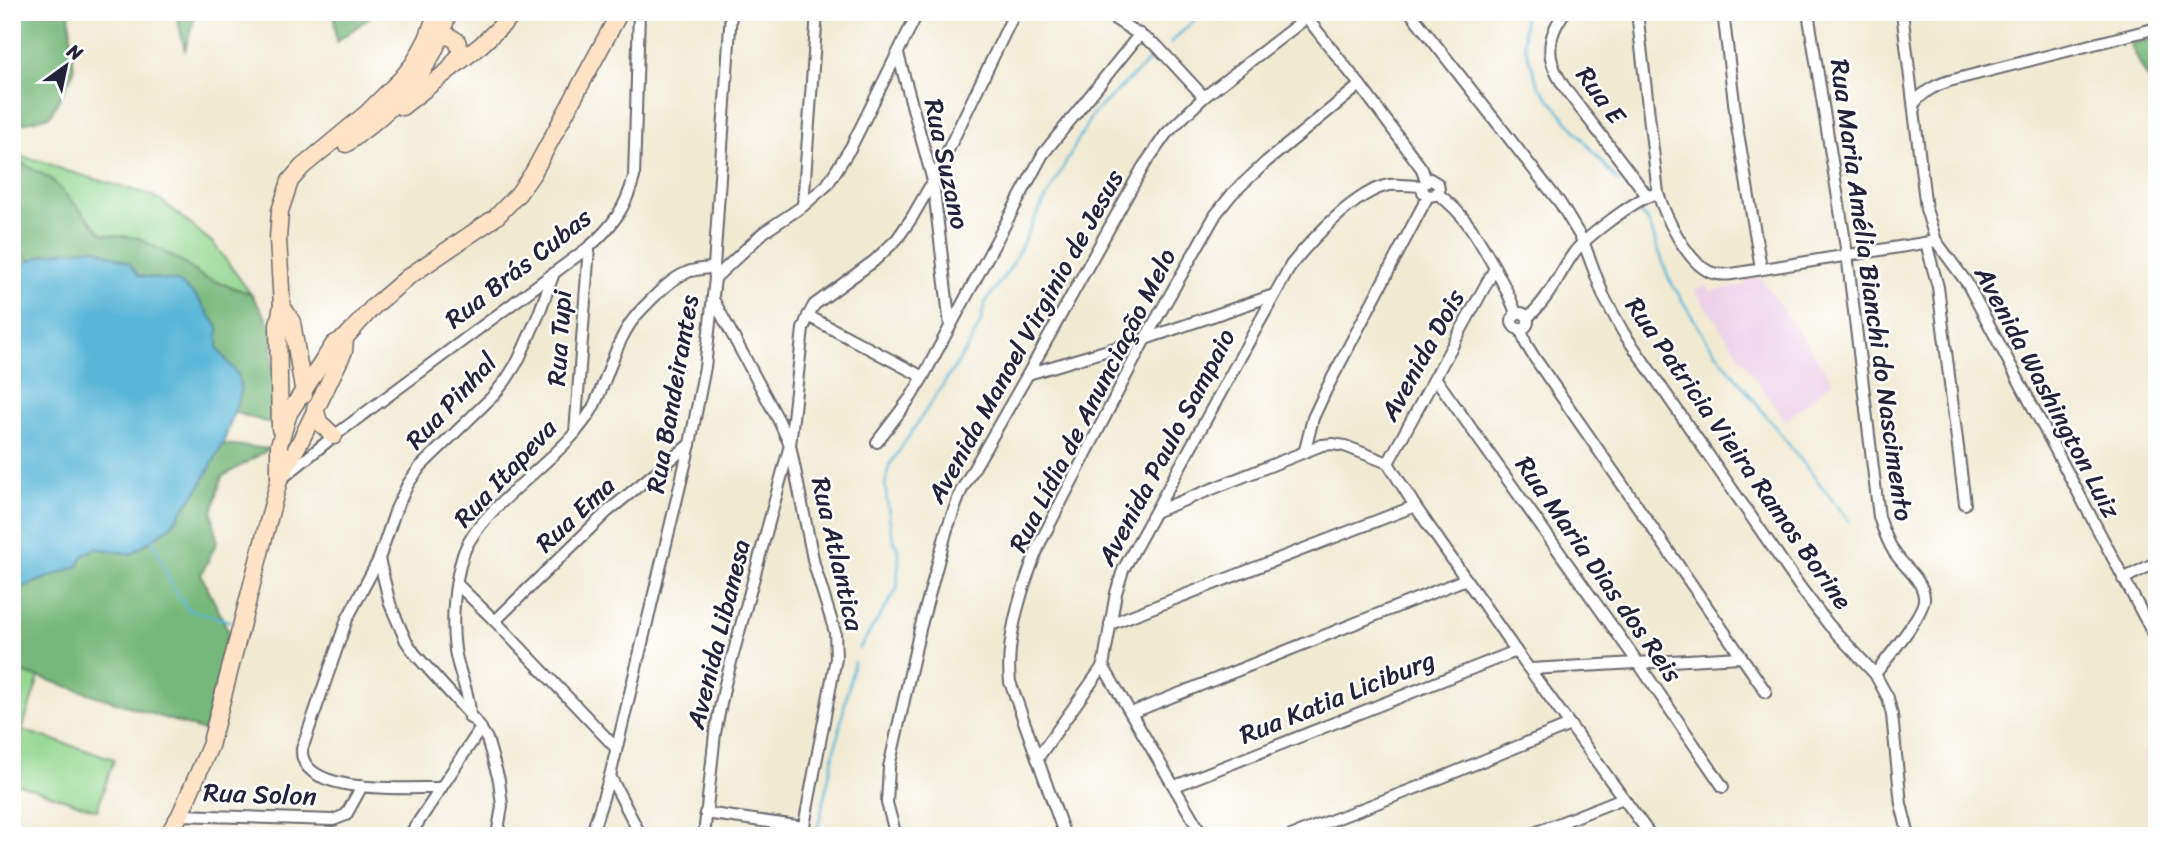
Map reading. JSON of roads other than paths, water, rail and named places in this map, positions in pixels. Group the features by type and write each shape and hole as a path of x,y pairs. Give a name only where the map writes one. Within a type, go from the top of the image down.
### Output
{"main road":[{"path":"167,836 199,775 220,712 279,480 278,325 282,306 278,222 285,195 295,174 367,113 402,78 435,38 437,12"},
{"path":"285,195 372,124 416,81 426,69 435,38 448,12"},
{"path":"460,44 479,40 516,12"},
{"path":"279,445 289,413 334,344 345,338 373,307 408,277 484,227 518,194 533,173 620,12"},
{"path":"372,124 400,108 446,72 501,23"},
{"path":"435,38 454,38 460,44 459,56 446,72"},
{"path":"282,306 292,322 303,390 302,421 294,453"},
{"path":"279,480 344,351 345,338"},
{"path":"299,362 318,368"},
{"path":"316,408 319,422 334,436"}],"street":[{"name":"Rua Brás Cubas","path":"279,480 334,436 589,247 618,217 630,193 634,177 639,12"},
{"name":"Rua Bandeirantes","path":"593,833 610,776 653,601 705,368 713,299 731,12"},
{"path":"803,206 817,12"},
{"path":"714,272 827,185 851,147 918,12"},
{"path":"790,445 803,329 808,316 814,305 874,261 897,239 911,219 933,181 1015,12"},
{"path":"1104,12 1157,46 1204,97"},
{"name":"Rua Patricia Vieira Ramos Borine","path":"1409,12 1560,203 1583,241 1604,297 1623,332 1800,587 1829,625 1875,674 1888,698 1892,715 1901,804 1909,836"},
{"name":"Rua E","path":"1565,12 1551,39 1551,56 1556,72 1571,95 1653,194"},
{"path":"1637,12 1653,194 1696,261 1707,271 1718,275 1732,274 1931,242"},
{"path":"1723,12 1737,127 1761,268"},
{"name":"Rua Maria Amélia Bianchi do Nascimento","path":"1808,12 1847,254 1879,517 1894,553 1922,588 1925,598 1919,614 1875,674"},
{"path":"1902,12 1965,504"},
{"path":"1305,450 1313,418 1332,378 1439,187 1436,181 1424,183 1422,169 1310,15"},
{"name":"Avenida Manoel Virginio de Jesus","path":"896,836 887,803 889,767 920,629 947,529 961,491 1143,167 1166,134 1204,97 1310,15"},
{"path":"1914,103 1923,93 1949,81 2157,28"},
{"path":"877,442 923,377 1043,153 1140,34"},
{"name":"Rua Suzano","path":"898,54 933,181 950,326"},
{"name":"Rua Lídia de Anunciação Melo","path":"1065,836 1010,682 1010,649 1021,600 1040,543 1145,339 1216,214 1266,162 1360,85"},
{"name":"Avenida Paulo Sampaio","path":"1103,666 1123,570 1291,265 1326,226 1370,191 1390,185 1424,183"},
{"path":"1433,195 1465,218 1476,234 1508,291 1516,314 1512,323 1515,328 1521,330 1527,327 1528,317 1544,300 1583,241 1653,194"},
{"name":"Avenida Washington Luiz","path":"1931,242 1966,283 2157,641"},
{"name":"Rua Tupi","path":"575,433 589,247"},
{"name":"Avenida Dois","path":"1388,463 1495,268"},
{"name":"Rua Itapeva","path":"470,717 455,649 455,603 463,555 480,525 559,450 589,416 631,322 668,285 688,272 714,272"},
{"name":"Rua Pinhal","path":"362,786 338,784 316,775 301,757 347,619 379,559 396,509 408,484 420,467 494,396 506,380 518,361 554,273"},
{"path":"1028,374 1145,339 1274,295"},
{"name":"Rua Atlantica","path":"713,299 790,445 814,564 835,632 836,647 803,831"},
{"path":"1516,314 1522,313 1528,317"},
{"path":"808,316 923,377"},
{"path":"1521,330 1534,358 1766,692"},
{"name":"Rua Maria Dias dos Reis","path":"1436,379 1723,787"},
{"name":"Rua Ema","path":"495,621 607,512 690,444"},
{"path":"1157,511 1305,450 1333,444 1360,450 1388,463 1516,650 1651,836"},
{"name":"Avenida Libanesa","path":"704,836 715,733 725,684 790,445"},
{"path":"1110,624 1415,506"},
{"path":"379,559 390,604 406,640 415,654 481,728 492,751 502,806 497,836"},
{"path":"2123,579 2157,562"},
{"path":"1131,713 1466,579"},
{"path":"457,584 616,748"},
{"name":"Rua Katia Liciburg","path":"1175,786 1516,650"},
{"path":"1531,669 1740,657"},
{"path":"1037,759 1103,666 1203,836"},
{"path":"1291,836 1570,725"},
{"path":"410,836 481,728"},
{"path":"610,776 641,836"},
{"path":"362,786 441,788"},
{"name":"Rua Solon","path":"180,814 334,820 346,815 362,786"},
{"path":"1527,836 1623,798"},
{"path":"705,813 803,831"}],"water":[{"path":"94,248 129,263 139,276 177,281 196,296 218,327 218,349 238,375 241,392 223,444 200,486 171,526 131,554 96,548 83,556 78,566 12,591 12,273 20,266 40,257"}],"waterway":[{"path":"1170,43 1203,12"},
{"path":"1524,12 1524,43 1538,85 1618,182"},
{"path":"859,649 897,589 899,554 891,530 885,485 889,466 968,347 980,324 985,303 1012,265 1092,115 1155,55"},
{"path":"1639,213 1648,221 1669,279 1708,342 1849,521"},
{"path":"151,536 175,592 189,610 230,621"},
{"path":"816,836 854,662"}]}
